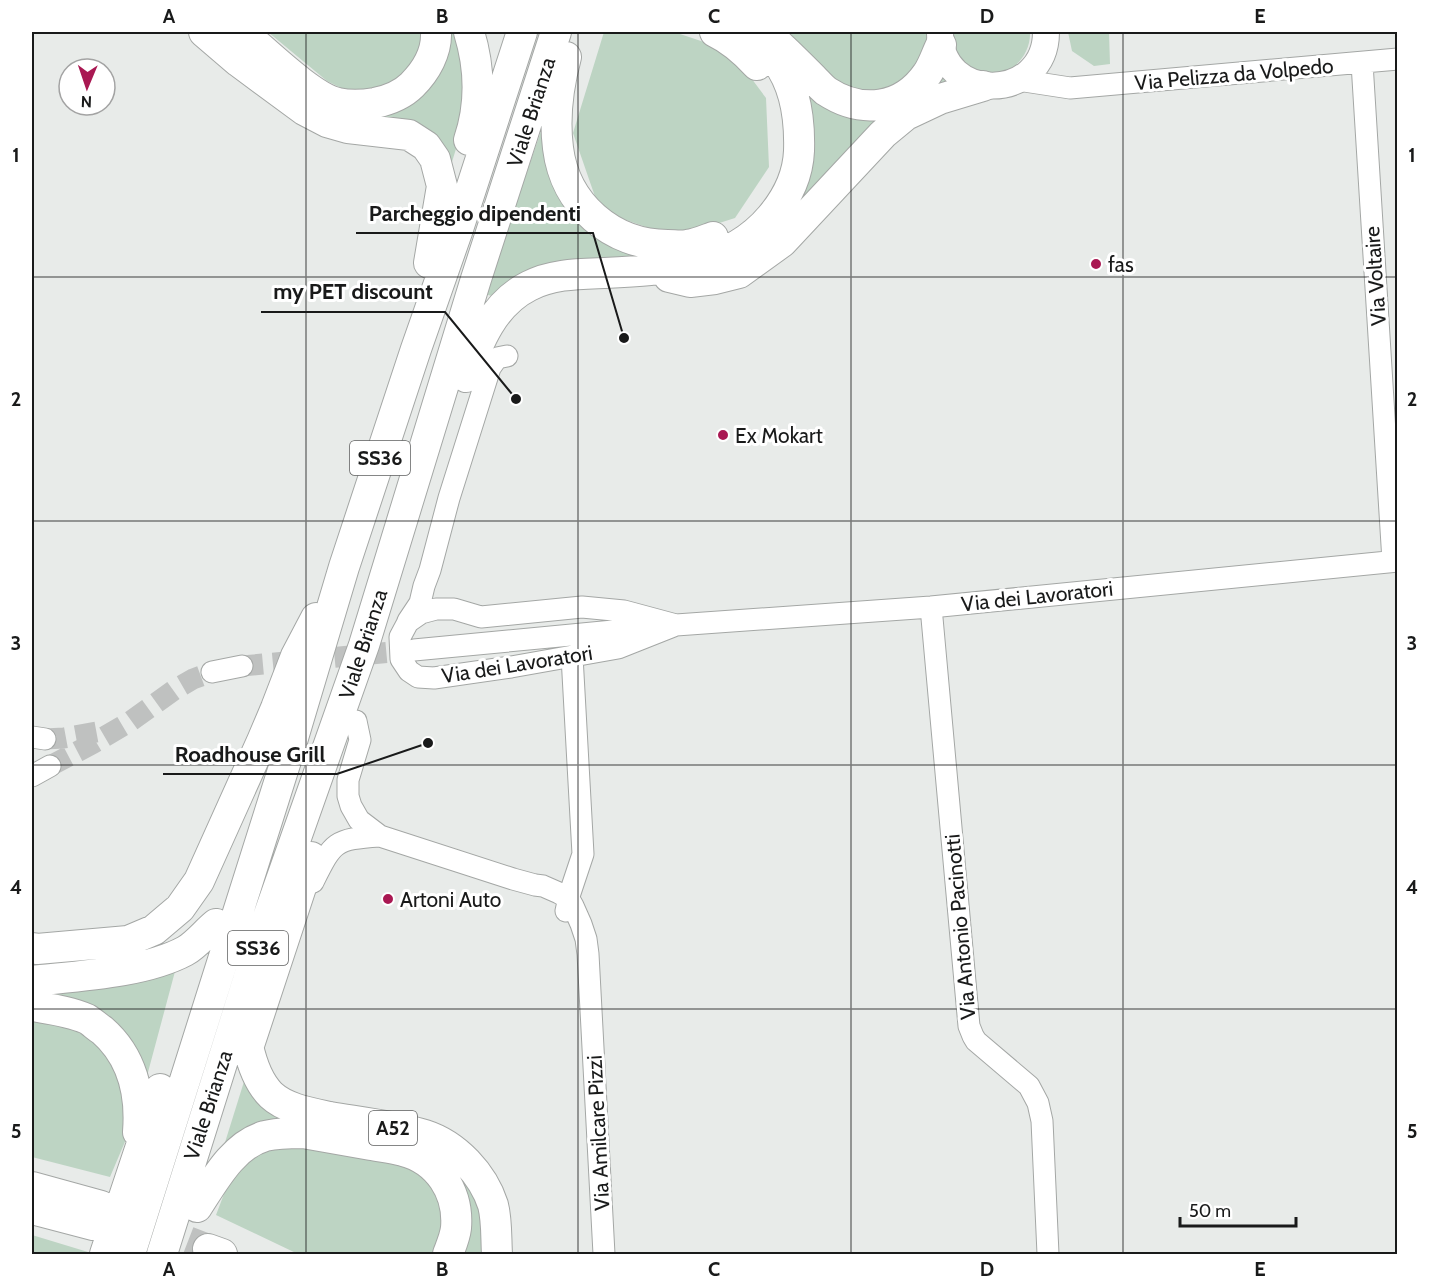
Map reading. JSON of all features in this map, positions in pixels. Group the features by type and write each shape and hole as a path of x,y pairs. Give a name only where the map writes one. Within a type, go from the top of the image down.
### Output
{"highway":[{"path":"204,32 239,62 304,110 327,122 348,128 408,135 426,146 435,159 442,186 429,263"},
{"path":"242,32 319,95 337,103 360,105 386,101 405,92 421,75 431,59 436,32"},
{"path":"416,349 420,293 473,129 477,109 477,64 469,32"},
{"name":"Viale Brianza","path":"130,1254 290,748 344,567 522,32"},
{"name":"Viale Brianza","path":"162,1254 267,920 364,645 476,279 556,32"},
{"path":"572,32 558,88 556,110 558,150 562,170 569,186 590,214 603,225 626,238 656,245 687,245 720,236 748,216 768,190 779,160 781,127 772,90 757,64 744,50 715,32"},
{"path":"434,418 459,399 476,348 494,316 508,301 528,286 561,275 643,271 683,265 723,254 739,246 766,223 777,210 788,194 795,175 799,157 799,119 787,80 776,60 747,32"},
{"path":"763,32 825,90 852,103 872,106 896,100 919,84 929,73 940,38"},
{"path":"643,271 690,282 739,273 782,242 883,134 906,116 940,99 983,86"},
{"path":"32,948 128,940 154,930 180,908 199,881 276,708 296,656 344,567"},
{"path":"204,1252 197,1207 356,721 364,645"},
{"path":"105,1254 198,970 225,902 251,819 290,748"},
{"path":"32,981 115,971 162,961 187,950 216,924"},
{"path":"32,1006 65,1012 88,1020 111,1038 124,1056 133,1076 140,1116 126,1189"},
{"name":"A52","path":"248,1046 253,1065 263,1086 287,1105 314,1114 426,1135 446,1145 463,1158 487,1190 496,1224 497,1254"},
{"path":"197,1207 221,1171 237,1153 247,1144 263,1137 303,1133 404,1150 436,1169 450,1189 455,1205 456,1227 448,1254"},
{"path":"33,1192 97,1216"}],"main road":[{"path":"940,38 949,63 956,72 963,78 983,86 1008,84 1018,80 1033,68 1044,43"}],"street":[{"path":"1044,43 1048,68 1070,88"},
{"name":"Via Pelizza da Volpedo","path":"1018,80 1070,88 1398,59"},
{"name":"Via Voltaire","path":"1362,63 1395,561"},
{"name":"Via dei Lavoratori","path":"507,356 497,358 490,368 449,498 420,603 400,637 401,659 409,671 418,677 434,678 476,673 618,648 676,625"},
{"name":"Via dei Lavoratori","path":"414,650 676,625 931,607 1395,561"},
{"name":"Via dei Lavoratori","path":"430,570 431,594 443,599 454,609"},
{"name":"Via dei Lavoratori","path":"408,622 421,613 436,609 454,609 481,617 582,607 624,611 676,625"},
{"name":"Via Antonio Pacinotti","path":"931,607 969,1026 976,1041 1029,1086 1038,1103 1042,1121 1048,1254"},
{"path":"567,905 583,854 572,656"},
{"path":"212,672 242,666"},
{"path":"356,721 360,740 348,780 348,796 359,819 380,836 543,886 559,893 567,905"},
{"path":"289,922 301,905 326,856 334,847 352,838 380,836"},
{"path":"535,885 549,881 568,870 583,854"},
{"name":"Via Amilcare Pizzi","path":"567,905 578,916 586,939 589,963 604,1254"}],"green space":[{"path":"268,32 424,32 419,55 398,81 381,88 363,91 343,89 327,81"},
{"path":"443,32 462,32 464,123 451,165 305,96 384,110"},
{"path":"604,32 674,32 731,51 766,98 769,167 735,218 675,237 600,211 573,133"},
{"path":"774,32 929,32 928,47 901,87 852,95"},
{"path":"951,32 1030,32 1030,40 1024,55 1013,67 998,74 985,74 967,66 960,59 956,53"},
{"path":"1068,32 1109,32 1110,64 1094,66 1072,51"},
{"path":"942,73 953,85 779,227 800,88 840,110"},
{"path":"541,131 548,133 557,176 653,252 495,297 485,294"},
{"path":"177,964 147,1076 32,994"},
{"path":"32,1017 44,1017 78,1032 104,1048 121,1077 127,1137 110,1177 32,1157"},
{"path":"247,1072 314,1122 222,1152"},
{"path":"277,1141 424,1170 446,1211 438,1254 298,1254 216,1215 235,1165"},
{"path":"442,1152 481,1198 489,1254 457,1254"},
{"path":"32,1235 88,1252 87,1254 32,1254"}],"tunnel":[{"path":"242,666 414,650"},
{"path":"50,766 131,721 174,690 193,679 212,672"},
{"path":"45,739 102,731"},
{"path":"146,1225 208,1249"}],"place":[{"name":"fas","path":"1096,264"},
{"name":"Parcheggio dipendenti","path":"624,338"},
{"name":"my PET discount","path":"516,399"},
{"name":"Ex Mokart","path":"723,435"},
{"name":"Roadhouse Grill","path":"428,743"},
{"name":"Artoni Auto","path":"388,899"}]}
